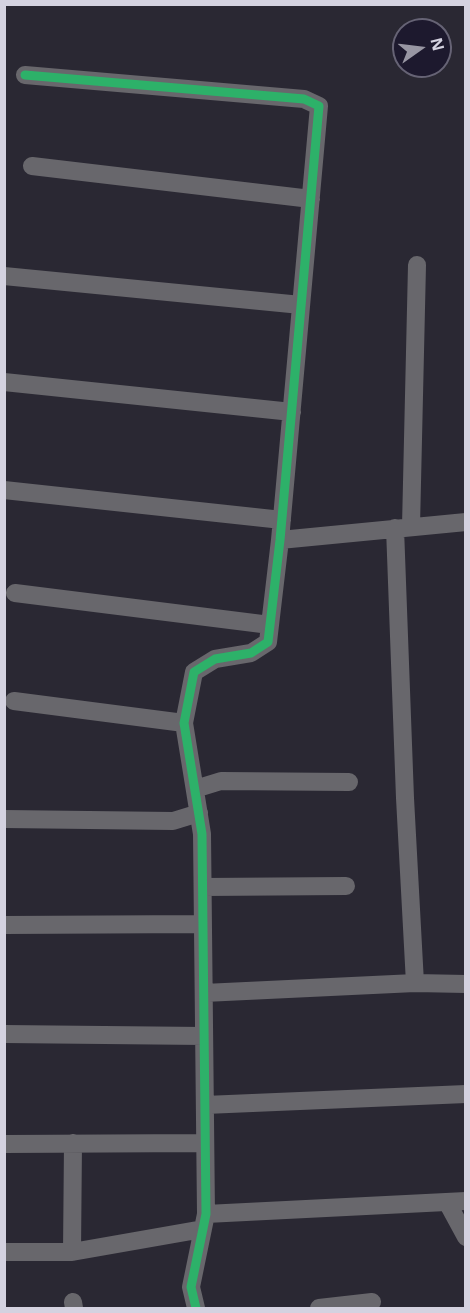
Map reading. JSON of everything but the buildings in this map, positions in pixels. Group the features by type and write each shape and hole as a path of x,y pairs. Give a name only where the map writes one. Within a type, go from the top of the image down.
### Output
{"street":[{"path":"25,75 304,99 319,106 282,520 268,642 251,653 215,659 194,672 184,723 202,834 205,1143 204,1221 191,1287 196,1308"},
{"path":"32,166 311,199"},
{"path":"415,983 405,798 403,527 417,265"},
{"path":"4,276 301,305"},
{"path":"4,382 292,412"},
{"path":"4,490 282,520"},
{"path":"280,540 465,522"},
{"path":"15,593 270,625"},
{"path":"14,700 184,723"},
{"path":"195,789 221,781 349,782"},
{"path":"4,819 173,821 199,813"},
{"path":"203,887 346,886"},
{"path":"4,925 203,924"},
{"path":"204,993 415,983 465,984"},
{"path":"4,1034 204,1036"},
{"path":"205,1105 465,1094"},
{"path":"72,1252 73,1143"},
{"path":"4,1144 205,1143"},
{"path":"4,1252 72,1252 204,1221 456,1201 465,1237"},
{"path":"319,1308 372,1302"}],"cycle path":[{"path":"25,75 304,99 319,106 280,540 268,642 251,653 215,659 194,672 184,723 202,834 206,1214 191,1287 196,1308"}]}
